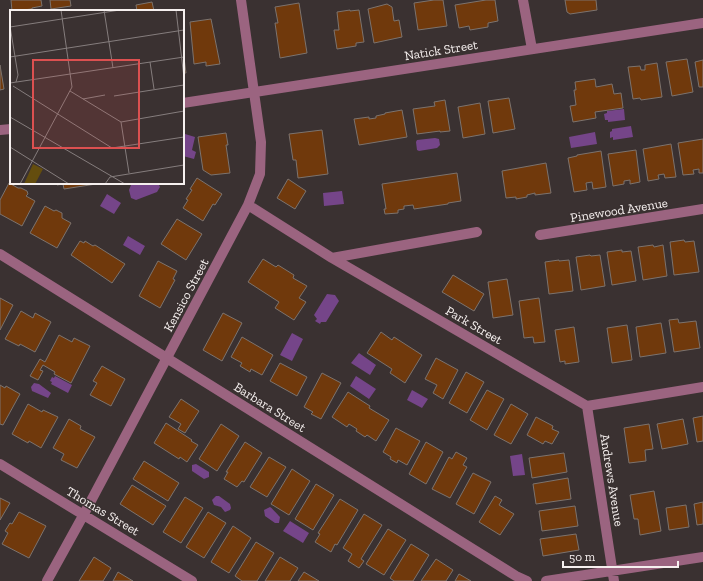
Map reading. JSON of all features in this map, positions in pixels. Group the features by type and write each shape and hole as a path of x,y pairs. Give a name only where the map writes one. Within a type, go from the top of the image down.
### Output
{"street":[{"name":"Kensico Street","path":"47,581 248,206 260,174 261,142 241,0"},
{"path":"523,0 532,49"},
{"name":"Natick Street","path":"184,103 703,23"},
{"path":"0,130 10,129"},
{"name":"Park Street","path":"248,206 332,258 587,406"},
{"name":"Pinewood Avenue","path":"540,236 703,209"},
{"path":"332,258 477,232"},
{"name":"Barbara Street","path":"0,254 509,572 527,581"},
{"path":"587,406 703,387"},
{"name":"Andrews Avenue","path":"587,406 614,576"},
{"name":"Thomas Street","path":"0,464 192,581"},
{"path":"546,581 614,576 703,557"}],"shaded area":[{"path":"624,109 625,120 608,122 608,120 605,120 604,114 607,113 607,111"},
{"path":"631,126 633,137 613,140 613,137 610,138 610,132 612,129"},
{"path":"595,132 597,144 571,148 569,137"},
{"path":"185,134 195,137 192,150 196,152 194,159 184,156"},
{"path":"439,139 440,145 437,148 417,150 417,140"},
{"path":"158,184 160,187 157,192 136,200 131,198 129,190 131,185"},
{"path":"342,191 344,204 324,206 323,193"},
{"path":"107,194 121,203 114,214 100,206"},
{"path":"128,236 145,246 140,255 123,245"},
{"path":"327,294 335,295 339,301 326,322 321,322 320,324 315,321 317,319 314,315"},
{"path":"292,333 303,339 292,361 280,355"},
{"path":"359,353 376,365 370,375 351,363"},
{"path":"55,376 72,385 68,393 51,384 52,382 50,381 52,377 54,378"},
{"path":"356,376 376,389 369,399 350,386"},
{"path":"34,383 39,384 51,393 48,398 32,391 31,387"},
{"path":"412,390 428,399 422,408 407,400"},
{"path":"522,454 525,475 513,476 510,456"},
{"path":"196,464 209,472 209,477 204,479 192,471 192,465"},
{"path":"216,496 219,496 230,504 230,510 225,512 221,507 214,505 212,500"},
{"path":"270,507 280,517 279,523 275,523 265,516 264,510"},
{"path":"290,521 309,533 303,543 283,531"}],"building":[{"path":"11,0 41,0 42,6 32,9 12,10"},
{"path":"50,0 70,0 71,6 51,9"},
{"path":"443,0 447,26 418,30 414,3"},
{"path":"495,0 498,21 488,23 488,27 470,30 469,26 459,28 455,5"},
{"path":"565,0 596,0 597,10 570,14 567,12"},
{"path":"152,2 154,10 137,10 136,5"},
{"path":"299,3 307,53 280,58 275,23 278,23 275,7"},
{"path":"387,4 392,7 394,21 399,20 402,37 374,43 368,9"},
{"path":"359,10 364,42 356,43 356,46 337,49 334,30 339,30 337,12"},
{"path":"211,19 220,64 206,66 206,62 194,64 190,22"},
{"path":"184,58 186,73 184,73"},
{"path":"687,59 693,92 672,96 666,62"},
{"path":"703,60 703,87 699,87 695,62"},
{"path":"657,63 662,97 641,100 640,98 633,99 628,67 640,66 641,70 645,70 645,65"},
{"path":"0,65 4,89 0,90"},
{"path":"595,79 596,87 612,84 614,94 621,93 623,108 595,112 596,118 573,122 570,106 576,105 574,90 576,90 575,82"},
{"path":"509,98 515,129 493,133 488,101"},
{"path":"445,100 450,131 417,134 413,109 435,106 434,102"},
{"path":"480,103 485,134 463,138 458,107"},
{"path":"402,110 407,137 359,145 354,119 369,117 369,119 376,118 376,116 385,113"},
{"path":"322,130 328,174 298,178 296,160 293,160 289,134"},
{"path":"226,133 230,173 211,175 203,170 198,137"},
{"path":"703,139 703,173 699,173 699,169 693,170 694,174 683,175 678,143"},
{"path":"671,144 676,177 665,178 664,174 658,175 659,179 648,181 643,149"},
{"path":"636,150 640,182 630,184 630,180 624,181 624,184 613,186 608,154"},
{"path":"601,151 606,187 593,189 592,182 586,183 587,190 574,192 568,158"},
{"path":"546,163 551,193 535,195 535,193 527,195 527,197 516,199 516,197 506,198 502,171"},
{"path":"457,173 461,201 414,209 413,205 404,206 404,209 398,210 398,213 385,214 384,209 386,209 382,184"},
{"path":"197,178 222,194 215,205 213,204 203,221 183,208 188,200 186,199 192,190 190,189"},
{"path":"288,179 306,191 295,209 277,198"},
{"path":"9,183 27,191 28,194 26,196 35,201 22,226 0,214 0,200"},
{"path":"63,184 96,184 64,189"},
{"path":"45,206 62,213 62,218 71,223 57,248 30,233"},
{"path":"177,219 202,234 186,260 161,244"},
{"path":"684,240 685,242 694,241 699,272 674,275 670,242"},
{"path":"80,241 84,243 85,241 93,246 95,245 125,264 112,283 71,255"},
{"path":"653,245 654,247 663,245 667,276 643,280 638,247"},
{"path":"622,250 622,252 631,251 636,281 612,285 607,252"},
{"path":"600,255 605,286 581,290 576,257"},
{"path":"263,259 276,267 278,265 294,275 293,278 307,286 299,298 306,302 294,320 275,308 279,302 248,282"},
{"path":"569,260 573,291 549,294 545,262"},
{"path":"158,261 177,271 173,279 175,280 160,308 139,296"},
{"path":"453,275 484,294 474,311 442,292"},
{"path":"507,279 513,315 493,318 488,282"},
{"path":"0,298 13,305 0,330"},
{"path":"539,298 545,342 534,343 533,337 524,338 519,301"},
{"path":"21,311 33,318 35,313 51,322 35,352 20,344 19,346 5,339"},
{"path":"223,313 242,323 222,361 203,350"},
{"path":"678,319 679,323 696,321 700,348 674,352 669,320"},
{"path":"661,323 666,353 640,357 636,327"},
{"path":"627,325 632,360 612,363 607,328"},
{"path":"574,327 579,362 565,364 565,361 560,362 555,330"},
{"path":"381,332 392,340 394,337 422,355 405,383 390,373 392,369 367,353"},
{"path":"59,335 72,342 74,338 90,346 71,383 54,374 55,372 43,365 40,370 43,371 38,380 30,376 40,359 45,362"},
{"path":"242,337 273,355 262,375 251,369 250,372 240,366 242,363 231,357"},
{"path":"436,358 458,370 443,399 433,393 437,385 425,379"},
{"path":"280,363 307,377 297,396 270,381"},
{"path":"102,366 125,379 111,406 90,395 97,383 93,381"},
{"path":"466,372 484,382 467,413 449,403"},
{"path":"322,373 341,383 321,419 311,414 313,412 304,407"},
{"path":"0,385 5,388 6,386 20,394 3,425 0,424"},
{"path":"487,390 504,399 487,430 470,420"},
{"path":"348,392 370,406 369,408 389,420 376,441 367,435 365,437 349,424 347,427 332,417"},
{"path":"181,399 199,411 185,433 178,429 181,424 169,417"},
{"path":"28,404 42,412 43,410 58,417 41,448 12,434"},
{"path":"511,404 528,414 511,444 494,435"},
{"path":"703,416 703,441 697,442 693,418"},
{"path":"536,417 553,426 552,429 559,432 552,444 545,441 543,444 527,435"},
{"path":"69,419 81,426 80,429 95,437 77,468 61,460 64,454 53,448"},
{"path":"683,419 688,444 662,449 657,424"},
{"path":"166,423 198,445 187,462 180,457 179,459 154,443"},
{"path":"221,424 239,436 217,471 199,459"},
{"path":"649,424 653,449 645,450 646,461 629,463 624,428"},
{"path":"396,428 420,441 407,465 398,460 397,463 383,452"},
{"path":"245,442 262,453 244,482 242,481 237,487 224,479 228,472 226,472"},
{"path":"426,442 443,452 426,484 409,474"},
{"path":"456,452 467,458 463,465 467,467 450,498 432,489 449,457 452,459"},
{"path":"564,453 567,472 532,478 529,458"},
{"path":"269,457 286,467 267,497 250,487"},
{"path":"144,461 179,483 168,501 133,479"},
{"path":"292,469 310,481 289,515 271,504"},
{"path":"473,473 491,482 474,514 456,504"},
{"path":"568,478 571,499 536,504 533,484"},
{"path":"316,484 334,495 313,530 295,519"},
{"path":"132,485 166,506 153,525 120,504"},
{"path":"654,491 661,531 640,535 638,519 634,519 630,495"},
{"path":"495,496 502,500 499,505 514,514 500,535 479,522"},
{"path":"185,497 203,508 181,543 163,532"},
{"path":"0,498 10,503 0,520"},
{"path":"340,499 358,510 337,545 335,544 331,552 315,542 320,534 318,533"},
{"path":"703,502 703,524 697,525 694,504"},
{"path":"686,505 689,527 669,530 666,508"},
{"path":"575,506 578,526 542,531 539,511"},
{"path":"19,512 46,526 29,558 2,544 8,533 5,531 10,523 12,524"},
{"path":"208,512 226,523 204,558 186,547"},
{"path":"364,514 382,525 361,559 364,561 359,568 348,561 352,554 343,548"},
{"path":"233,526 251,538 229,573 211,562"},
{"path":"388,529 406,540 384,575 366,564"},
{"path":"576,534 579,550 543,556 540,539"},
{"path":"256,542 274,553 257,581 242,581 235,576"},
{"path":"411,544 429,555 413,581 394,581 390,578"},
{"path":"94,557 111,568 103,581 79,581"},
{"path":"280,557 298,568 290,581 265,581"},
{"path":"436,559 453,570 446,581 421,581"},
{"path":"118,572 133,581 113,581"},
{"path":"304,572 319,581 298,581"},
{"path":"459,574 471,581 455,581"}]}
